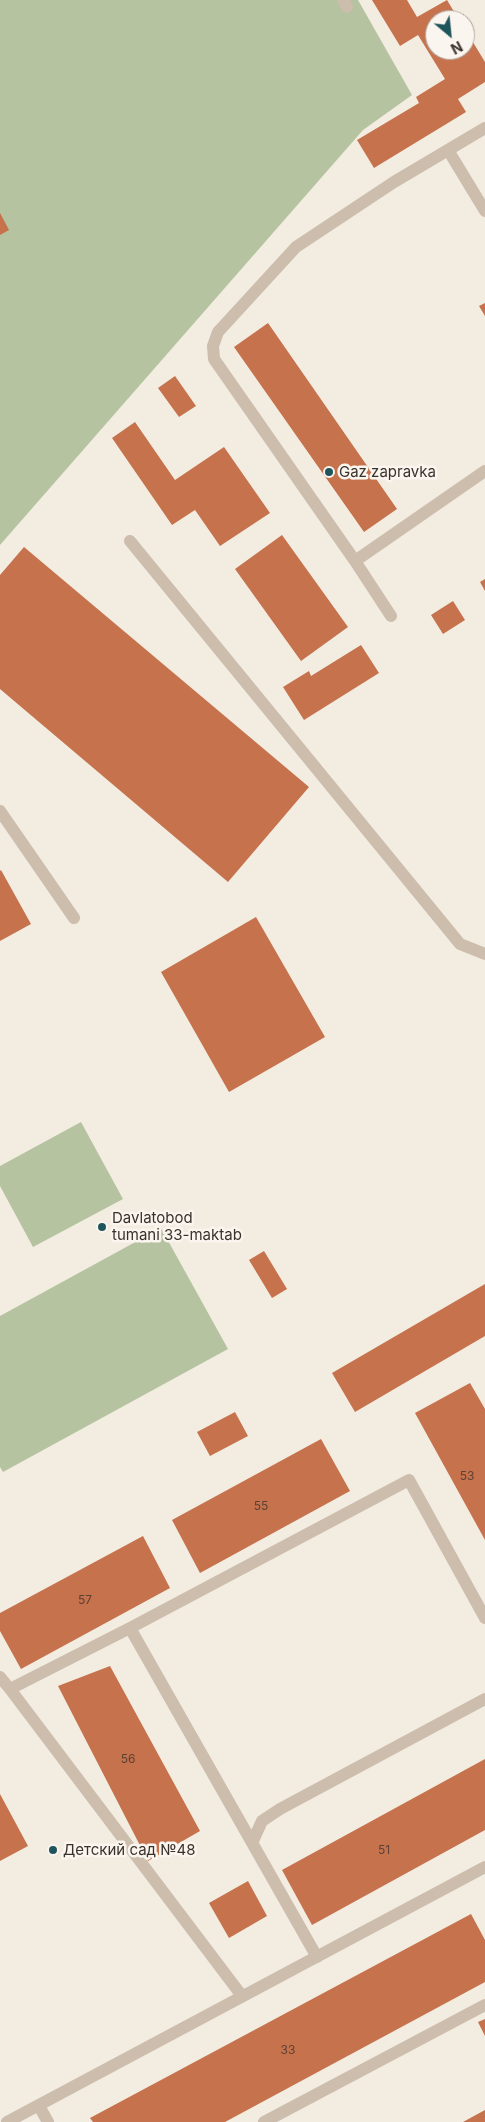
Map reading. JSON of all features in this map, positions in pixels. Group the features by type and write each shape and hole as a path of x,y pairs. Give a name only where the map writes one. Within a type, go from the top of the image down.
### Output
{"street":[{"path":"391,616 355,561 214,359 214,346 218,332 296,247 394,182 485,128"},
{"path":"448,150 485,211"},
{"path":"355,561 485,471"},
{"path":"130,541 460,944 485,954"},
{"path":"0,811 74,918"},
{"path":"10,1689 130,1628 409,1480 485,1618"},
{"path":"130,1628 317,1957"},
{"path":"0,1678 242,1996"},
{"path":"252,1844 262,1822 280,1809 485,1699"},
{"path":"7,2122 484,1869"},
{"path":"264,2122 485,2005"},
{"path":"39,2106 48,2122"}],"green space":[{"path":"0,0 358,0 412,95 363,130 0,545"},
{"path":"81,1122 123,1199 33,1247 0,1186 0,1166"},
{"path":"161,1228 228,1349 3,1472 0,1467 0,1316"}],"building":[{"path":"372,0 407,0 417,17 425,12 425,46 418,35 400,46"},
{"path":"447,0 453,10 429,10"},
{"path":"475,46 485,62 485,82 458,99 466,112 374,168 357,140 419,103 416,97 445,79 433,60 475,60"},
{"path":"0,213 9,230 0,235"},
{"path":"485,303 485,316 479,306"},
{"path":"268,323 397,509 364,532 234,347"},
{"path":"175,376 196,406 179,417 158,388"},
{"path":"135,422 175,480 224,447 270,513 220,546 195,510 172,525 112,438"},
{"path":"282,535 348,627 301,661 235,569"},
{"path":"24,547 309,787 228,882 0,689 0,575"},
{"path":"485,579 485,591 480,582"},
{"path":"453,601 465,620 443,634 431,615"},
{"path":"361,645 379,673 304,720 283,687 309,671 311,676"},
{"path":"0,871 31,924 0,941"},
{"path":"256,917 325,1037 229,1092 161,972"},
{"path":"264,1251 287,1289 272,1298 249,1260"},
{"path":"485,1284 485,1336 355,1412 332,1373"},
{"path":"470,1383 485,1409 485,1540 415,1413"},
{"path":"235,1412 248,1436 210,1456 197,1432"},
{"path":"321,1439 350,1491 200,1573 172,1520"},
{"path":"143,1536 170,1588 21,1669 0,1631 0,1613"},
{"path":"110,1666 200,1831 148,1861 58,1686"},
{"path":"485,1759 485,1830 312,1925 282,1870"},
{"path":"0,1794 28,1846 0,1861"},
{"path":"248,1881 267,1916 229,1938 209,1903"},
{"path":"471,1914 485,1940 485,1982 225,2122 93,2122 90,2118"},
{"path":"485,2019 485,2036 478,2022"},
{"path":"485,2110 485,2122 463,2122"}],"place":[{"name":"Gaz zapravka","path":"329,472"},
{"name":"Davlatobod tumani 33-maktab","path":"102,1227"},
{"name":"Детский сад №48","path":"53,1850"}]}
